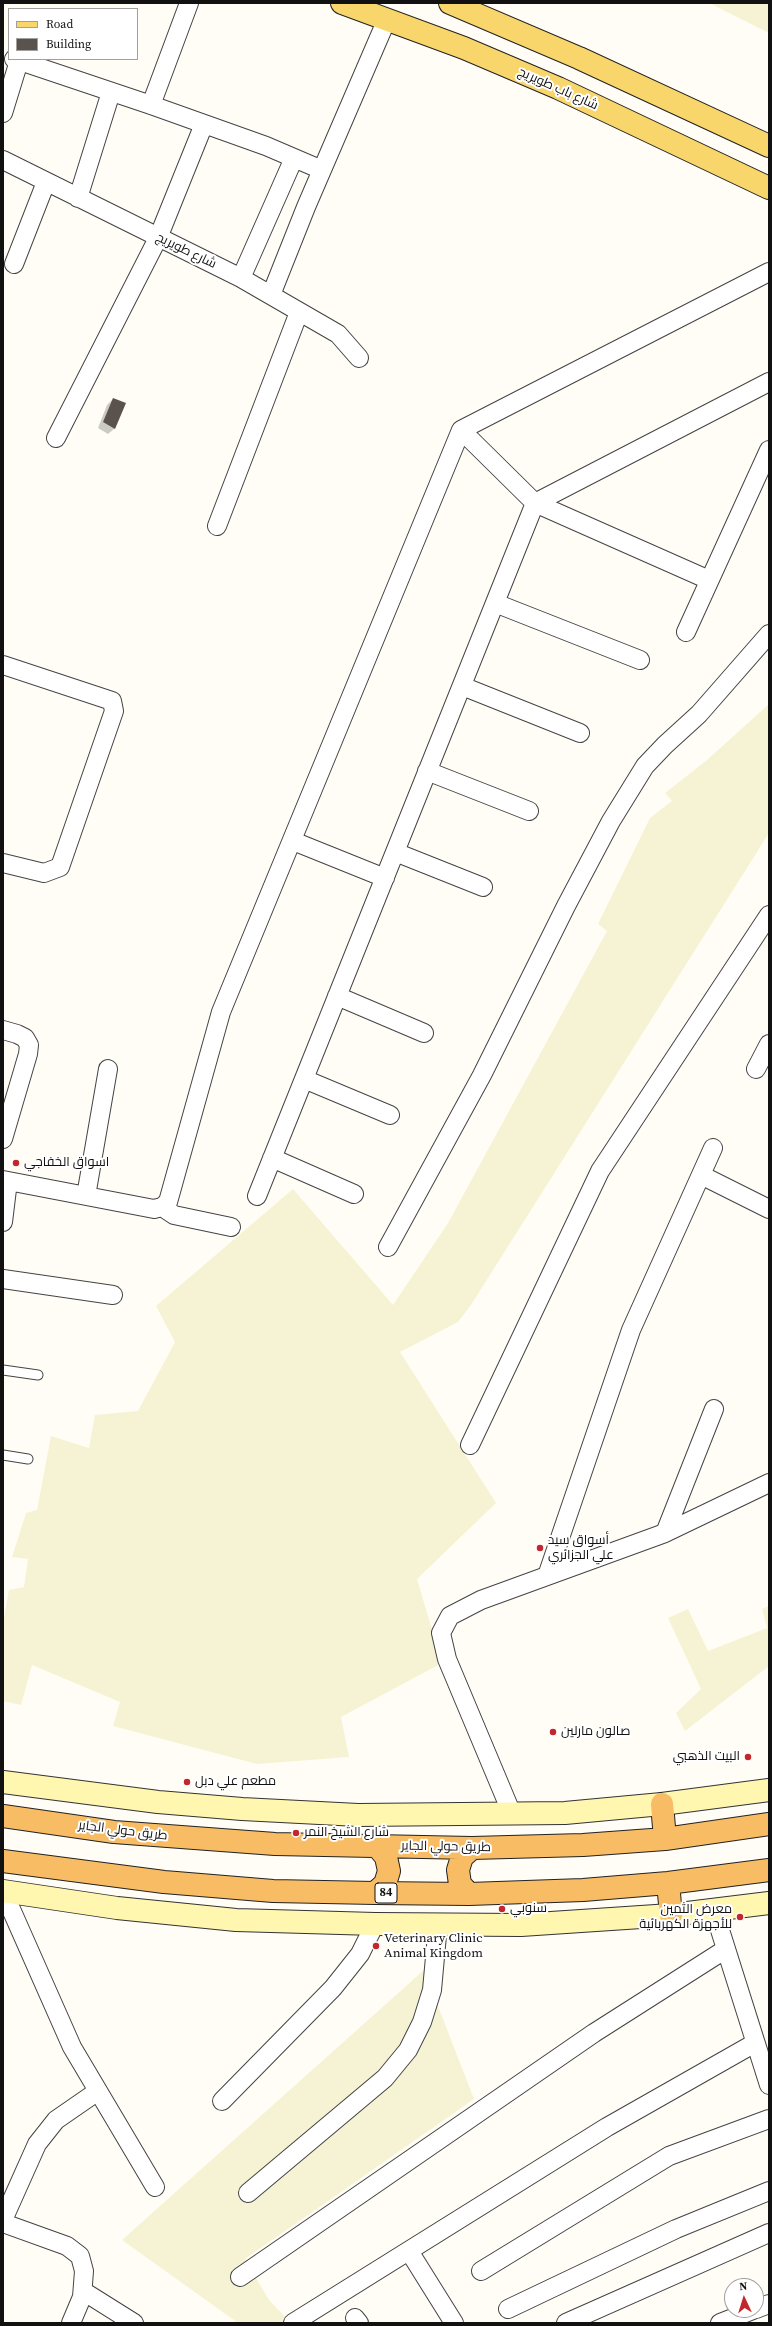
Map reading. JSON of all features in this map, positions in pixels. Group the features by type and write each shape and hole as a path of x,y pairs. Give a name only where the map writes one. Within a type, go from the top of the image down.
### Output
{"highway":[{"path":"662,1804 665,1839"},
{"name":"طريق حولي الجاير","path":"3,1816 167,1837 275,1844 472,1848 583,1845 665,1839 769,1824"},
{"path":"375,1893 385,1884 389,1871 386,1857 377,1846"},
{"path":"469,1894 460,1884 458,1870 462,1857 472,1848"},
{"name":"84","path":"3,1861 172,1882 273,1891 375,1893 469,1894 583,1890 668,1883 769,1870"},
{"path":"668,1883 671,1915"}],"main road":[{"name":"شارع باب طويريج","path":"342,3 464,48 558,88 769,188"},
{"path":"450,3 572,55 769,146"},
{"path":"3,1782 158,1802 242,1809 358,1815 512,1814 662,1804 769,1790"},
{"path":"3,1891 117,1908 236,1920 374,1924 521,1926 671,1915 769,1903"}],"street":[{"path":"151,105 189,3"},
{"path":"270,295 387,19"},
{"path":"3,113 11,60"},
{"path":"17,60 204,124 322,170"},
{"path":"78,198 111,92"},
{"path":"56,438 158,238 204,124"},
{"path":"241,278 294,158"},
{"name":"شارع طويريج","path":"3,160 241,278 338,334 359,358"},
{"path":"14,264 46,182"},
{"path":"3,1222 6,1180 154,1209 162,1207 168,1202 172,1194 221,1012 293,841 461,430 769,272"},
{"path":"217,526 299,312"},
{"path":"257,1196 535,503 769,382"},
{"path":"461,430 535,503 709,580"},
{"path":"686,632 769,450"},
{"path":"495,604 640,660"},
{"path":"388,1247 482,1075 610,821 645,766 665,744 699,714 769,634"},
{"path":"3,665 112,701 114,711 60,867 44,873 3,863"},
{"path":"462,686 580,733"},
{"path":"428,771 529,811"},
{"path":"293,841 385,878"},
{"path":"395,852 483,886"},
{"path":"470,1445 600,1171 769,915"},
{"path":"337,996 424,1033"},
{"path":"3,1030 25,1038 29,1045 28,1054 3,1139"},
{"path":"756,1069 769,1044"},
{"path":"86,1196 108,1069"},
{"path":"304,1079 390,1115"},
{"path":"547,1576 631,1330 713,1148"},
{"path":"272,1158 354,1194"},
{"path":"701,1174 769,1209"},
{"path":"162,1207 174,1215 231,1227"},
{"path":"3,1279 113,1295"},
{"path":"665,1533 714,1409"},
{"path":"512,1814 447,1659 441,1633 450,1616 481,1600 665,1533 769,1483"},
{"path":"3,1891 72,2047 155,2187"},
{"path":"714,1910 768,2080"},
{"path":"222,2101 332,1988 360,1954 374,1924"},
{"path":"248,2193 385,2078 408,2050 422,2022 432,1990 438,1924"},
{"path":"240,2277 594,2033 726,1949"},
{"path":"293,2323 607,2127 756,2043"},
{"path":"71,2323 82,2291 84,2271 80,2256 67,2246 3,2222 37,2144 56,2120 98,2091"},
{"path":"481,2271 669,2156 769,2119"},
{"path":"508,2309 676,2229 769,2191"},
{"path":"566,2323 769,2233"},
{"path":"409,2250 454,2323"},
{"path":"82,2291 134,2323"},
{"path":"720,2323 733,2318"}],"lane":[{"path":"3,1370 38,1375"},
{"path":"3,1455 28,1459"}],"shaded area":[{"path":"709,3 769,3 769,33"},
{"path":"769,704 769,833 471,1305 458,1322 400,1352 496,1503 417,1579 442,1663 341,1717 349,1757 257,1764 113,1726 120,1702 32,1665 21,1705 3,1701 3,1623 9,1590 24,1587 28,1559 12,1557 26,1513 37,1510 51,1436 89,1448 95,1415 138,1411 175,1342 156,1306 293,1189 393,1305 448,1223 607,931 598,924 650,818 672,801 665,793 707,760"},
{"path":"769,1606 769,1666 685,1731 676,1713 701,1689 668,1618 688,1609 708,1651 767,1628 762,1609"},
{"path":"424,1970 474,2099 245,2259 269,2300 291,2323 238,2323 122,2240"}],"building":[{"path":"113,398 126,403 115,429 103,422"}],"place":[{"name":"اسواق الخفاجي","path":"16,1163"},
{"name":"أسواق سيد علي الجزائري","path":"540,1548"},
{"name":"صالون مارلين","path":"553,1732"},
{"name":"البيت الذهبي","path":"748,1757"},
{"name":"مطعم علي دبل","path":"187,1782"},
{"name":"شارع الشيخ النمر","path":"296,1833"},
{"name":"سنوبي","path":"502,1909"},
{"name":"معرض الثمين للأجهزة الكهربائية","path":"740,1917"},
{"name":"Veterinary Clinic Animal Kingdom","path":"376,1946"}]}
